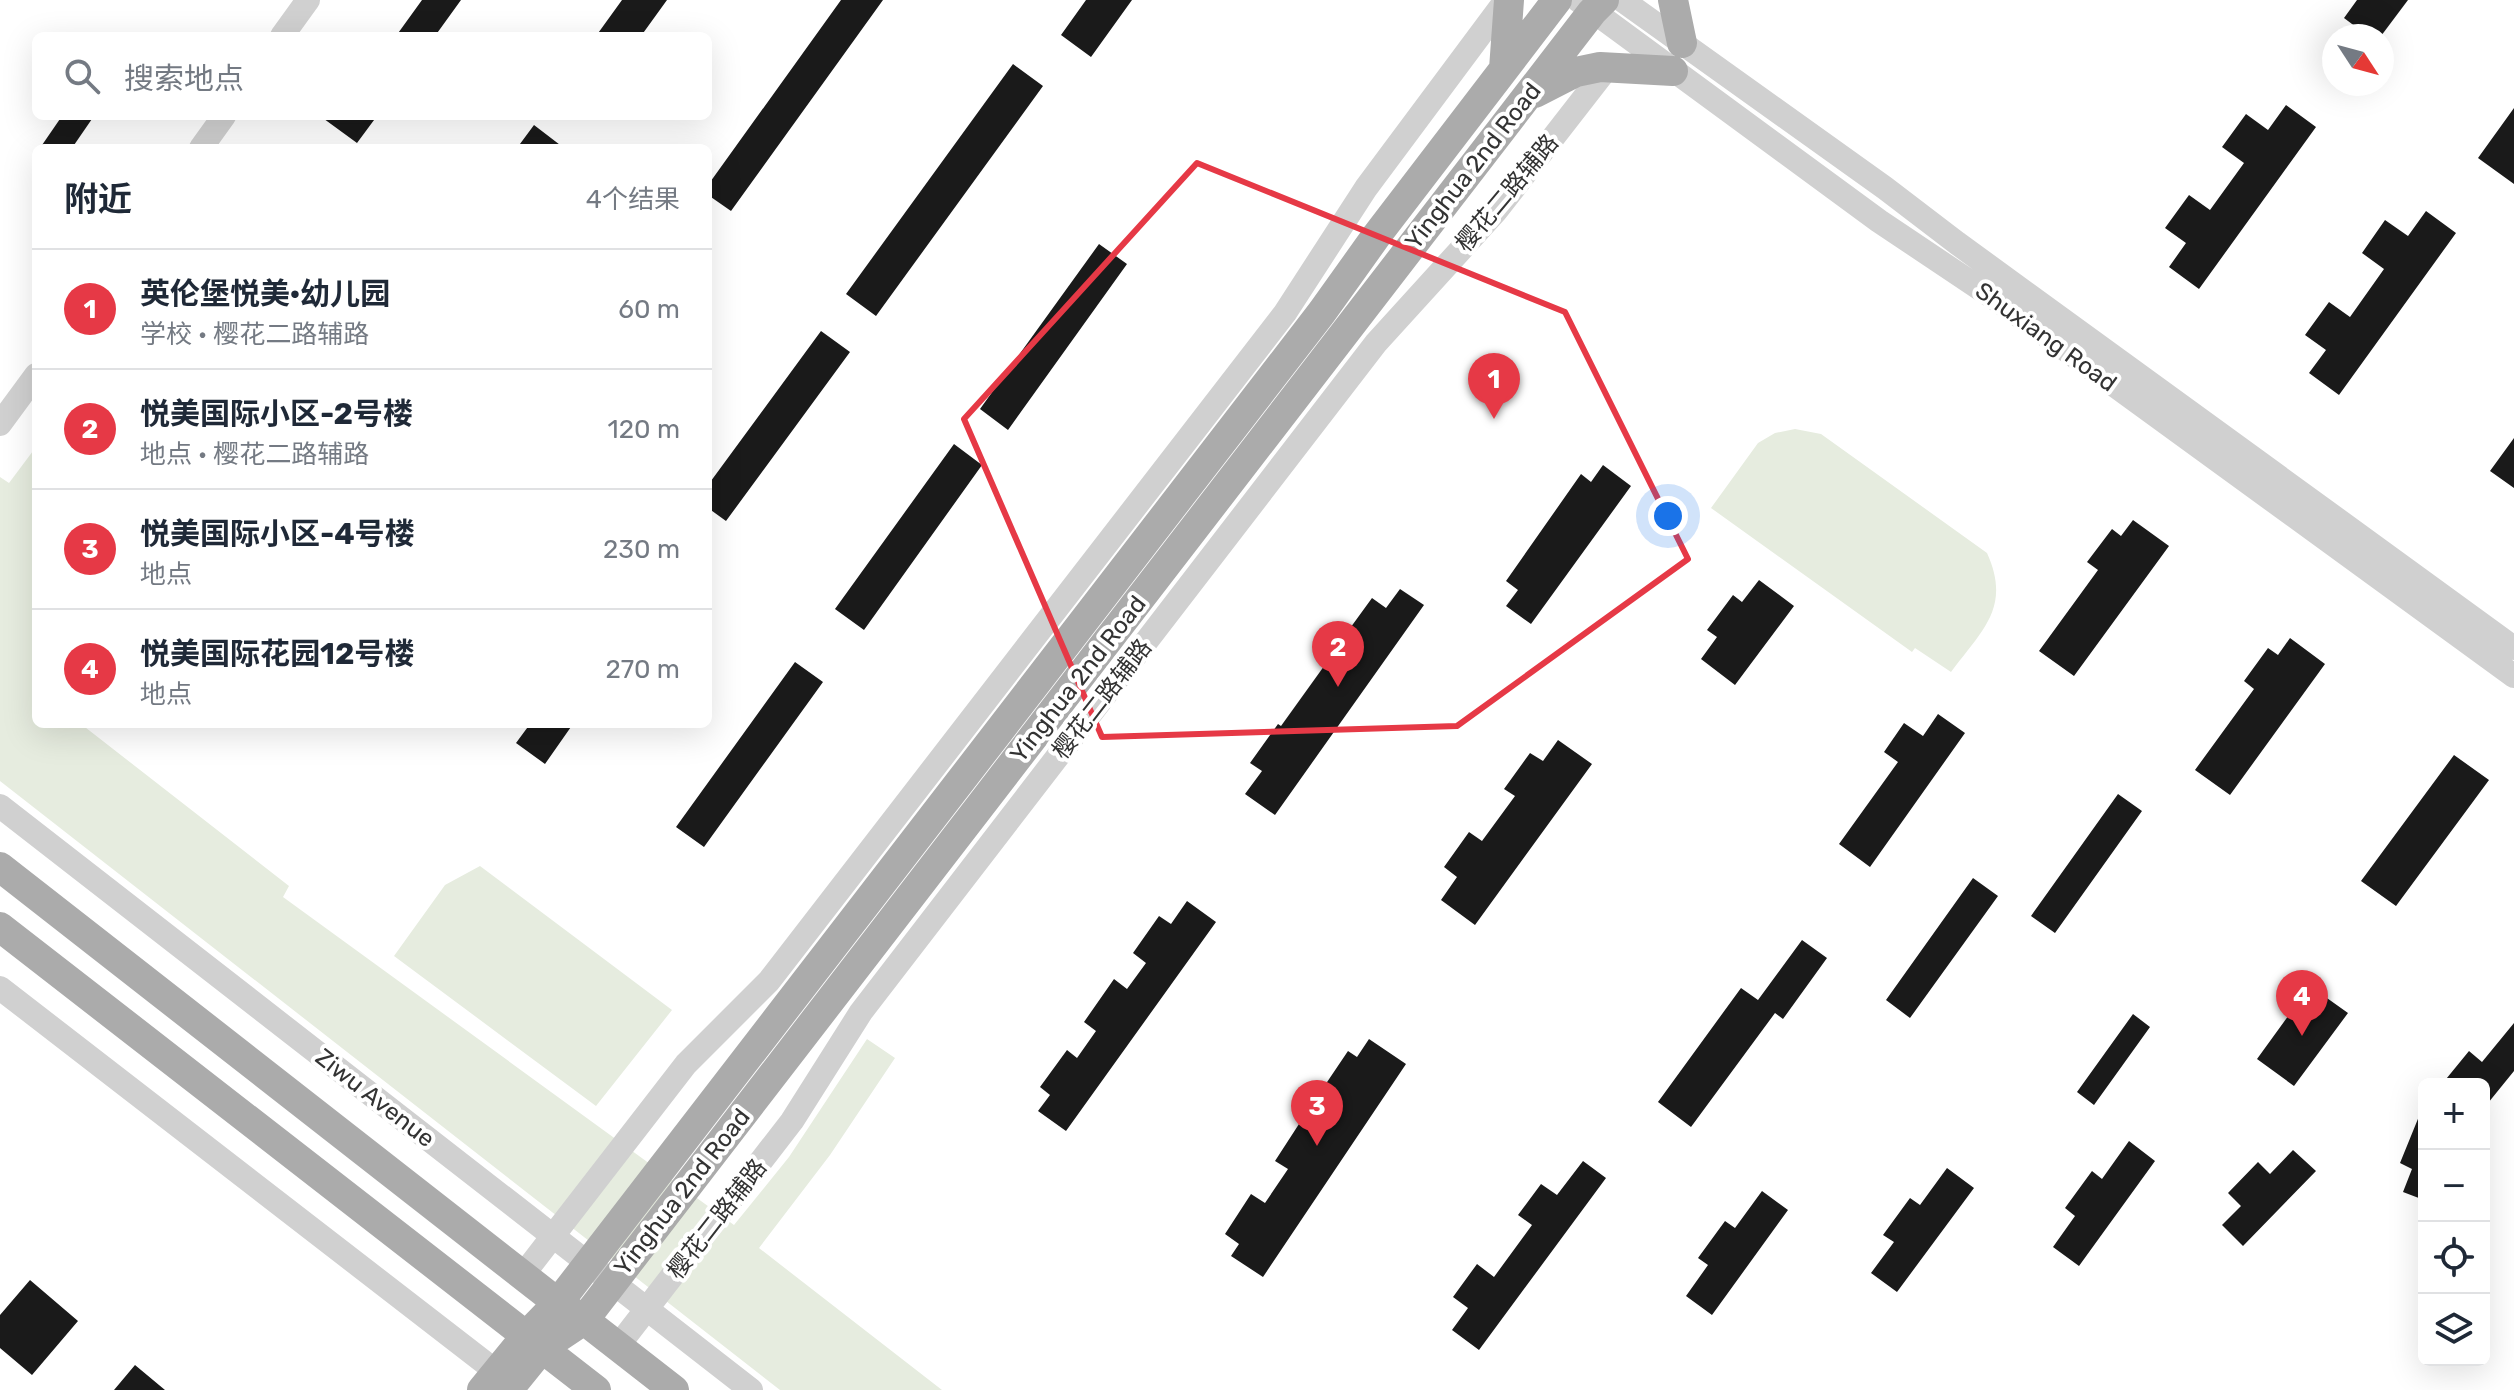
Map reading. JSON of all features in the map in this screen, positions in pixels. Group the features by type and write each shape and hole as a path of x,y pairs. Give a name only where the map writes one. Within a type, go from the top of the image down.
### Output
{"main road":[{"path":"1504,69 1508,0"},
{"name":"Yinghua 2nd Road","path":"534,1342 558,1303 1322,312 1557,0"},
{"path":"1526,98 1576,72 1678,57 1673,0"},
{"name":"Yinghua 2nd Road","path":"534,1342 584,1320 1526,98 1591,4"},
{"name":"Ziwu Avenue","path":"0,867 522,1276 674,1390"},
{"path":"0,927 596,1390"},
{"path":"504,1385 534,1342"}],"street":[{"path":"285,32 308,0"},
{"path":"522,1276 686,1064 769,981 1275,325 1366,188 1508,0"},
{"name":"Shuxiang Road","path":"1622,0 1678,57 1879,221 2003,304 2514,676"},
{"name":"Shuxiang Road","path":"1591,4 1885,188 2514,648"},
{"name":"樱花二路辅路","path":"618,1346 792,1121 861,1012 1366,355 1496,211 1608,67"},
{"path":"204,144 221,120"},
{"path":"0,424 32,380"},
{"name":"Ziwu Avenue","path":"0,806 751,1390"},
{"path":"0,988 504,1385"}],"highlighted area":[{"path":"1197,163 1565,312 1688,559 1457,726 1102,737 964,419"}],"shaded area":[{"path":"1795,429 1821,434 1987,553 1994,572 1995,604 1982,631 1951,672 1915,648 1912,652 1711,508 1758,443 1775,433"},
{"path":"32,452 32,728 86,728 289,886 283,897 734,1225 789,1157 867,1039 895,1058 830,1155 759,1248 942,1390 780,1390 0,781 0,477 9,483"},
{"path":"480,866 672,1010 596,1106 394,956 445,885"}],"building":[{"path":"422,0 461,0 438,32 399,32"},
{"path":"622,0 667,0 644,32 599,32"},
{"path":"841,0 883,0 731,211 712,198 712,179"},
{"path":"1086,0 1132,0 1091,57 1061,35"},
{"path":"2357,0 2408,0 2390,24 2352,24 2344,18"},
{"path":"1013,64 1043,86 876,316 846,294"},
{"path":"2286,105 2316,127 2199,289 2169,267 2186,243 2165,228 2189,195 2210,210 2244,163 2222,147 2246,114 2268,130"},
{"path":"2514,108 2514,184 2478,158"},
{"path":"59,120 91,120 75,144 43,144"},
{"path":"325,120 374,120 357,143"},
{"path":"534,125 559,144 520,144"},
{"path":"2426,211 2456,233 2339,395 2309,373 2326,350 2305,335 2329,302 2350,317 2384,269 2362,253 2385,220 2408,236"},
{"path":"1099,244 1127,264 1008,430 980,409"},
{"path":"821,331 850,352 726,521 712,511 712,480"},
{"path":"2514,438 2514,488 2490,471"},
{"path":"954,444 982,465 864,630 835,609"},
{"path":"1603,465 1631,486 1531,624 1506,606 1518,590 1506,581 1581,474 1591,482"},
{"path":"2133,520 2169,546 2074,676 2039,651 2098,570 2087,562 2112,529 2121,536"},
{"path":"1759,580 1794,606 1735,685 1701,659 1717,637 1707,630 1733,595 1742,602"},
{"path":"1400,589 1424,605 1275,815 1245,794 1262,771 1250,763 1327,662 1338,670 1360,640 1348,631 1372,598 1386,608"},
{"path":"2290,638 2325,664 2230,795 2195,770 2254,689 2244,681 2268,648 2278,655"},
{"path":"795,662 823,682 704,847 676,827"},
{"path":"1938,714 1965,733 1870,867 1839,844 1898,762 1884,752 1904,723 1923,736"},
{"path":"527,728 570,728 545,764 516,743"},
{"path":"1558,740 1592,764 1475,925 1441,900 1457,877 1444,867 1469,832 1482,841 1515,796 1504,789 1530,753 1543,761"},
{"path":"2454,755 2489,780 2396,906 2361,881"},
{"path":"2118,794 2142,811 2055,933 2031,916"},
{"path":"1973,878 1998,896 1910,1018 1886,1000"},
{"path":"1187,901 1216,922 1066,1131 1038,1111 1050,1095 1040,1087 1067,1050 1077,1058 1096,1031 1084,1022 1114,979 1127,989 1146,963 1133,953 1159,916 1171,924"},
{"path":"1802,940 1827,958 1783,1019 1775,1013 1691,1127 1658,1102 1741,988 1758,1000"},
{"path":"2310,986 2348,1013 2294,1086 2257,1059"},
{"path":"2133,1014 2150,1027 2094,1105 2077,1092"},
{"path":"2514,1023 2514,1071 2490,1101 2490,1078 2447,1078 2469,1051 2482,1062"},
{"path":"1369,1039 1406,1064 1263,1277 1231,1256 1239,1244 1225,1234 1251,1194 1265,1203 1288,1169 1275,1161 1299,1124 1312,1132 1332,1102 1319,1094 1348,1051 1357,1057"},
{"path":"2418,1119 2418,1198 2403,1192 2412,1169 2400,1163"},
{"path":"2129,1141 2155,1161 2079,1266 2053,1247 2075,1216 2065,1208 2092,1171 2102,1179"},
{"path":"2293,1150 2316,1171 2243,1246 2222,1225 2241,1206 2228,1193 2258,1162 2270,1174"},
{"path":"1583,1161 1606,1178 1479,1350 1452,1330 1468,1308 1453,1297 1477,1264 1494,1277 1532,1225 1518,1215 1541,1184 1557,1195"},
{"path":"1947,1168 1974,1188 1897,1292 1871,1273 1894,1242 1883,1235 1910,1198 1920,1205"},
{"path":"1762,1191 1788,1210 1712,1315 1686,1296 1708,1265 1698,1258 1725,1221 1735,1228"},
{"path":"30,1280 78,1321 32,1375 0,1348 0,1315"},
{"path":"135,1365 165,1390 114,1390"}],"place":[{"name":"英伦堡悦美·幼儿园","path":"1494,419"},
{"name":"悦美国际小区-2号楼","path":"1338,687"},
{"name":"悦美国际花园12号楼","path":"2302,1036"},
{"name":"悦美国际小区-4号楼","path":"1317,1146"}]}
